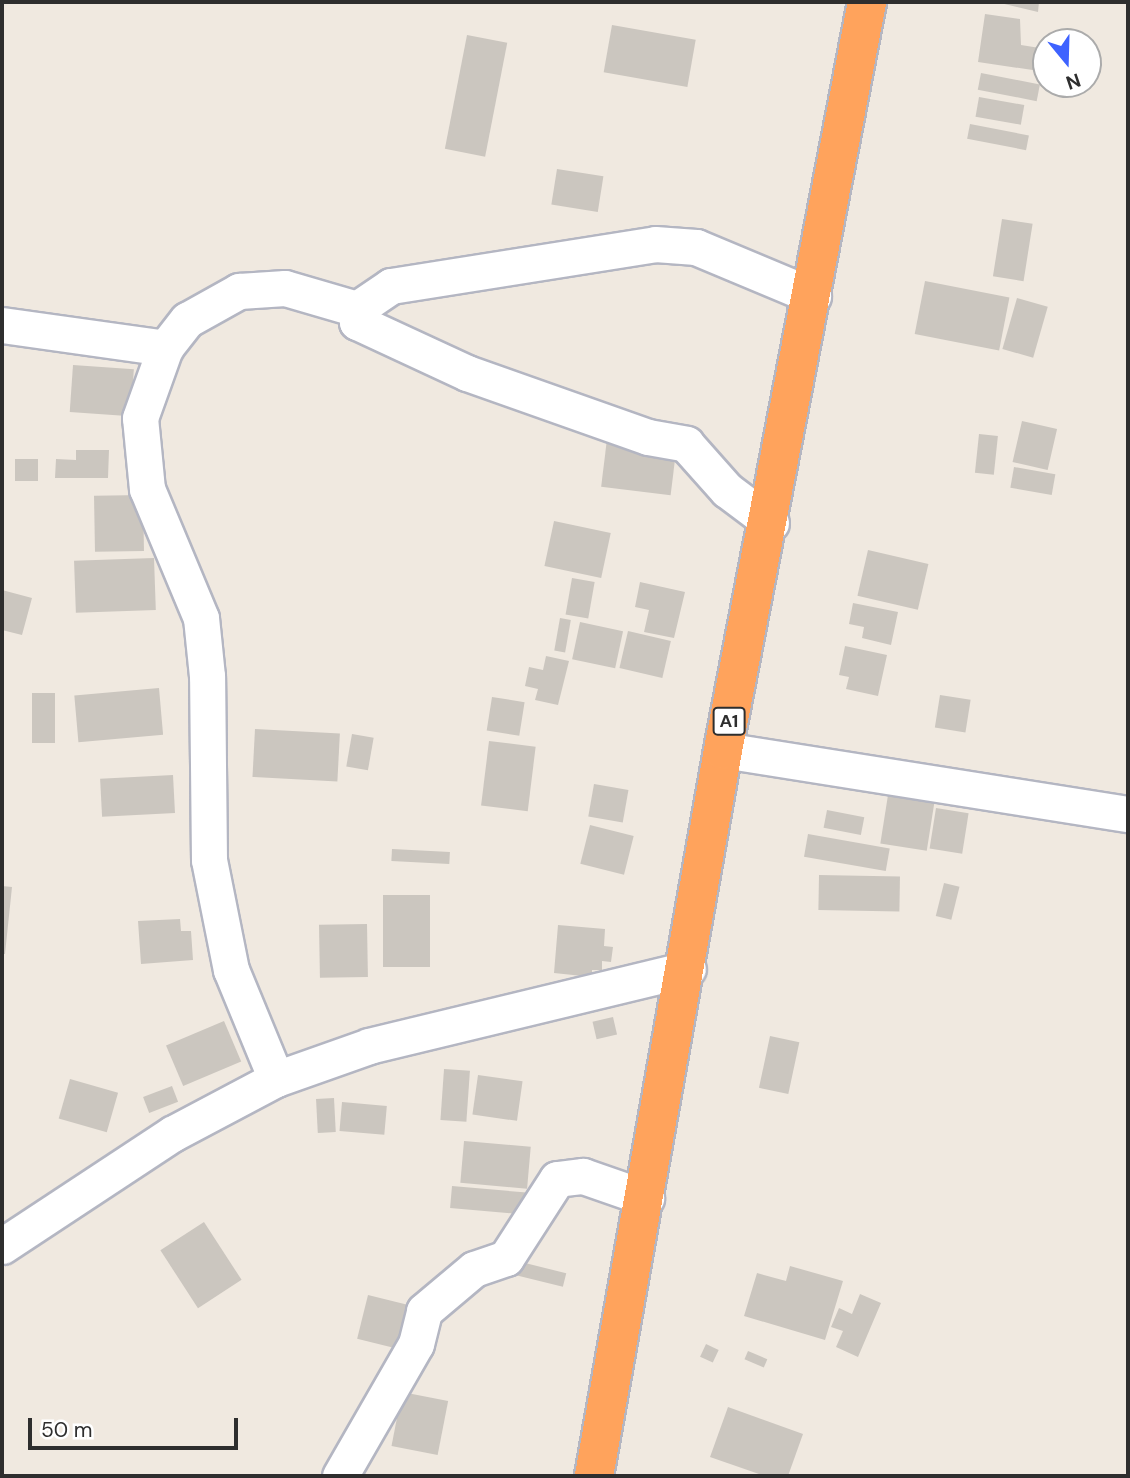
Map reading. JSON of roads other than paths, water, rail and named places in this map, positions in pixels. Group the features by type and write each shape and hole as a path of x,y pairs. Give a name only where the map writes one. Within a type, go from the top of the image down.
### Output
{"highway":[{"name":"A1","path":"594,1476 688,969 723,750 771,523 867,2"}],"street":[{"path":"357,309 391,286 655,244 696,247 813,296"},
{"path":"276,1079 231,970 209,860 207,676 201,618 147,489 140,418 165,348 187,320 239,291 285,288 357,309"},
{"path":"357,309 356,322 467,373 648,437 686,444 727,490 771,523"},
{"path":"2,324 165,348"},
{"path":"723,750 1128,814"},
{"path":"2,1246 172,1134 276,1079 369,1046 688,969"},
{"path":"340,1476 416,1344 424,1311 474,1269 506,1258 557,1179 583,1176 646,1198"}]}
